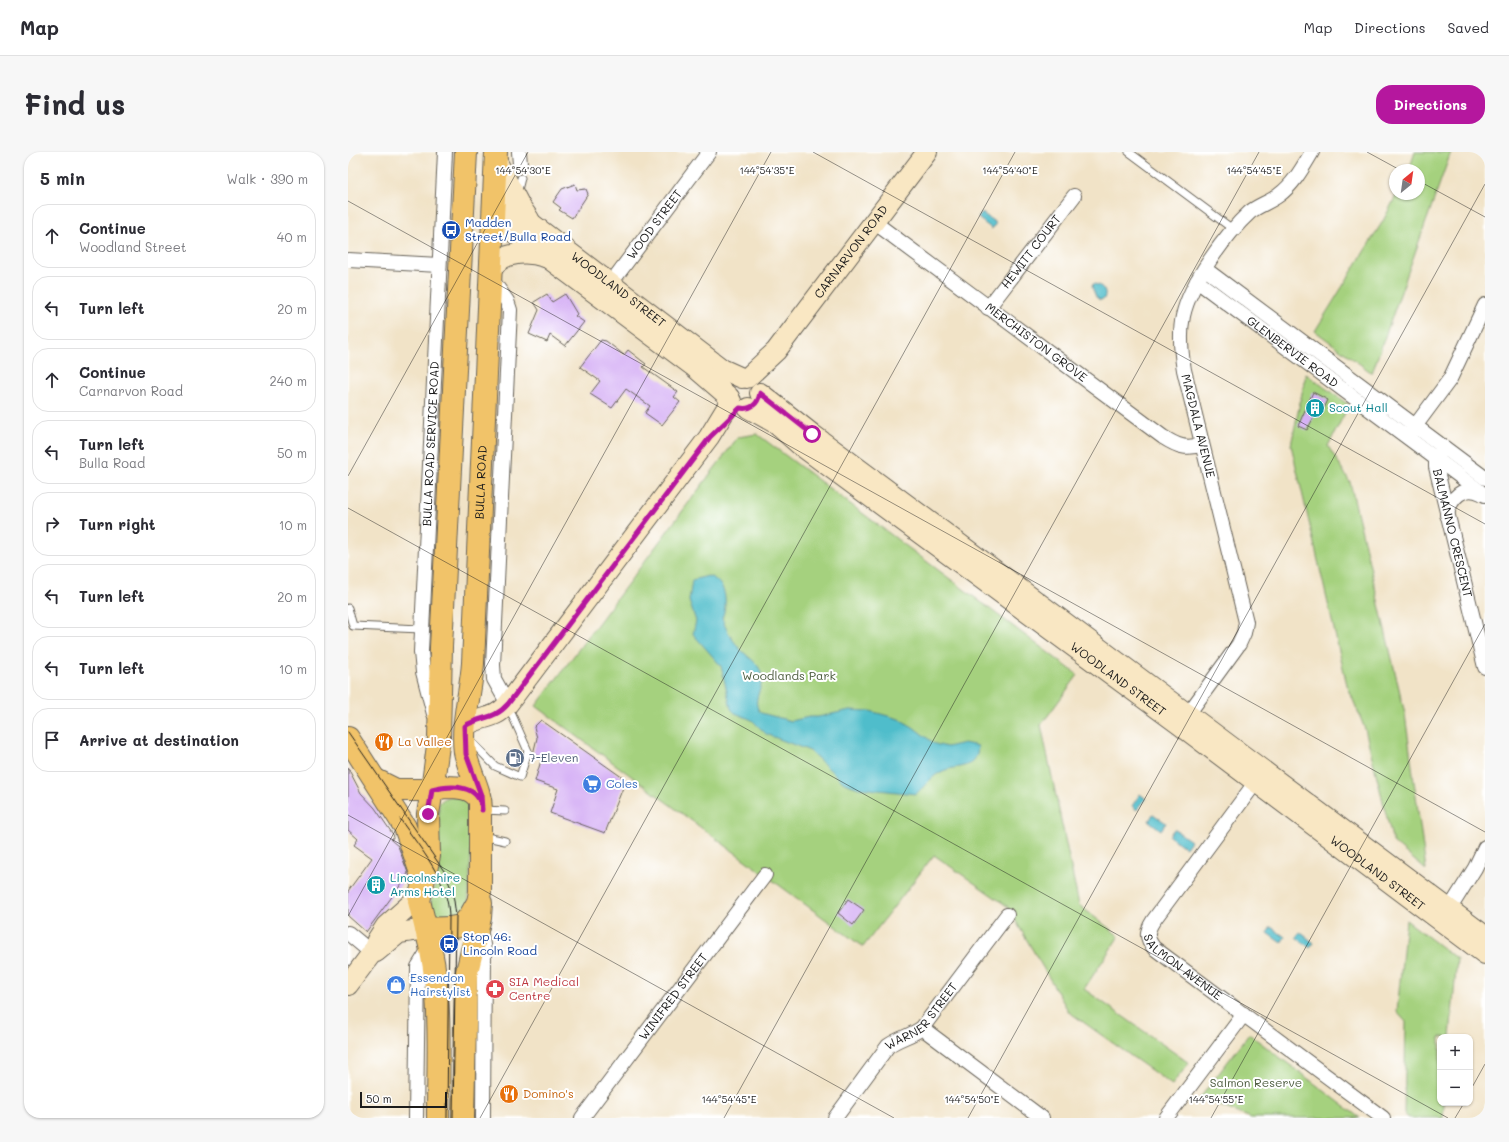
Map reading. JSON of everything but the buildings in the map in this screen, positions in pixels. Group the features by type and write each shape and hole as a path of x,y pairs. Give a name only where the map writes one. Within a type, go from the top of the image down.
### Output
{"main road":[{"path":"438,1118 438,989 428,937 420,910 422,886 429,856 428,814 439,734 441,648 466,152"},
{"name":"CARNARVON ROAD","path":"465,729 474,720 493,716 508,704 926,152"},
{"path":"499,154 515,198 535,227"},
{"name":"BULLA ROAD","path":"463,1118 466,976 479,925 482,810 481,795 466,754 465,729 473,664 493,210 499,154"},
{"path":"464,193 493,210"},
{"name":"WOODLAND STREET","path":"493,210 512,211 535,227 605,290"},
{"name":"WOODLAND STREET","path":"493,210 552,260 605,290 722,369 744,394 1184,719 1446,915 1485,954"},
{"path":"490,277 491,271 497,263 513,254 530,253 552,260"},
{"path":"348,738 405,827 422,886 413,902 386,926 377,940 372,953 348,986"},
{"path":"376,780 400,791 432,790 458,787 468,790 480,800 482,810"},
{"path":"372,953 399,933 428,937 449,928 461,926 470,916 480,892"},
{"name":"WOODLAND STREET","path":"1446,915 1485,936"}],"street":[{"name":"BULLA ROAD SERVICE ROAD","path":"439,734 423,672 421,629 444,152"},
{"name":"WOOD STREET","path":"605,290 709,152"},
{"name":"MAGDALA AVENUE","path":"1184,719 1239,644 1244,633 1246,622 1184,370 1180,344 1183,316 1197,281 1234,230 1252,211 1278,196 1291,185 1312,152"},
{"name":"HEWITT COURT","path":"988,308 1074,196"},
{"name":"MERCHISTON GROVE","path":"874,222 988,308 1174,444 1192,448 1202,444"},
{"path":"348,260 439,265"},
{"name":"GLENBERVIE ROAD","path":"1205,269 1294,345 1407,437 1485,495"},
{"path":"490,277 507,301 510,310 493,665 494,679 508,704"},
{"name":"GLENBERVIE ROAD","path":"1197,281 1415,425 1485,478"},
{"path":"1407,437 1450,379 1485,305"},
{"name":"BALMANNO CRESCENT","path":"1444,447 1436,459 1436,467 1485,667"},
{"path":"1448,515 1452,501 1463,491 1475,490 1485,495"},
{"name":"SALMON AVENUE","path":"1260,776 1153,921 1147,934 1148,940 1154,948 1383,1118"},
{"path":"1446,915 1475,868 1485,847"},
{"name":"WINIFRED STREET","path":"582,1118 765,875"},
{"name":"WARNER STREET","path":"835,1118 888,1046 896,1040 912,1035 922,1028 1007,915"},
{"path":"479,925 484,950 483,1118"},
{"path":"348,933 372,953"},
{"path":"416,1118 418,967 428,937"},
{"path":"1166,1118 1244,1014"},
{"path":"922,1028 1042,1118"}],"lane":[{"path":"1129,152 1234,230"},
{"path":"515,198 519,190 520,165"},
{"path":"348,608 353,626 421,629"},
{"path":"465,729 495,766 520,777 528,751 508,704"},
{"path":"482,810 504,811"},
{"path":"481,836 505,841"}],"green space":[{"path":"1415,152 1451,152 1372,373 1315,331 1383,221 1394,200 1425,200 1425,164 1411,164"},
{"path":"1306,374 1349,405 1328,446 1350,482 1405,714 1426,870 1393,842 1365,729 1347,685 1291,445"},
{"name":"Woodlands Park","path":"757,434 1078,675 1041,725 1079,905 1119,936 1084,989 1189,1063 1172,1085 1069,1012 1007,906 934,855 863,947 536,706 738,437"},
{"path":"451,796 468,800 473,811 468,912 445,922 434,914 431,906 431,897 436,883 440,853 438,836 439,803 445,798"},
{"path":"1406,920 1457,959 1450,1034 1437,1034 1437,1106 1444,1106 1443,1118 1409,1118 1404,1114 1406,1022 1397,1012"},
{"name":"Salmon Reserve","path":"1249,1034 1360,1118 1251,1118 1200,1098"}],"water":[{"path":"982,213 996,223 992,229 978,218"},
{"path":"1093,284 1099,285 1103,288 1105,293 1104,299 1100,300 1096,297 1092,287"},
{"path":"708,576 719,583 722,588 725,606 722,618 727,631 741,650 760,669 762,678 757,703 761,713 791,721 850,710 870,711 899,719 913,727 935,744 947,747 964,743 978,746 977,755 974,760 964,766 945,770 939,773 916,794 859,788 844,783 810,751 766,734 752,720 735,713 731,709 721,666 693,634 696,621 689,601 692,580"},
{"path":"1140,794 1146,799 1137,810 1132,806"},
{"path":"1153,814 1166,823 1161,830 1149,821"},
{"path":"1174,829 1191,841 1186,848 1169,836"},
{"path":"1271,927 1285,937 1281,943 1267,933"},
{"path":"1300,932 1314,943 1310,948 1296,937"}],"tram line":[{"path":"348,732 444,871 453,893 456,916 453,1118"},
{"path":"400,819 425,854 439,878 448,904 447,1118"}],"place":[{"name":"Madden Street/Bulla Road","path":"451,230"},
{"name":"Scout Hall","path":"1315,408"},
{"name":"La Vallee","path":"384,742"},
{"name":"7-Eleven","path":"515,758"},
{"name":"Coles","path":"592,784"},
{"name":"Lincolnshire Arms Hotel","path":"376,885"},
{"name":"Stop 46: Lincoln Road","path":"449,944"},
{"name":"Essendon Hairstylist","path":"396,985"},
{"name":"SIA Medical Centre","path":"495,989"},
{"name":"Domino's","path":"509,1094"}],"route":[{"path":"428,814 432,790 444,787 458,787 471,791 480,800 482,810 481,795 466,754 464,744 465,726 474,720 493,716 500,712 508,704 710,437 740,408 748,408 757,403 760,393 812,434"}]}
